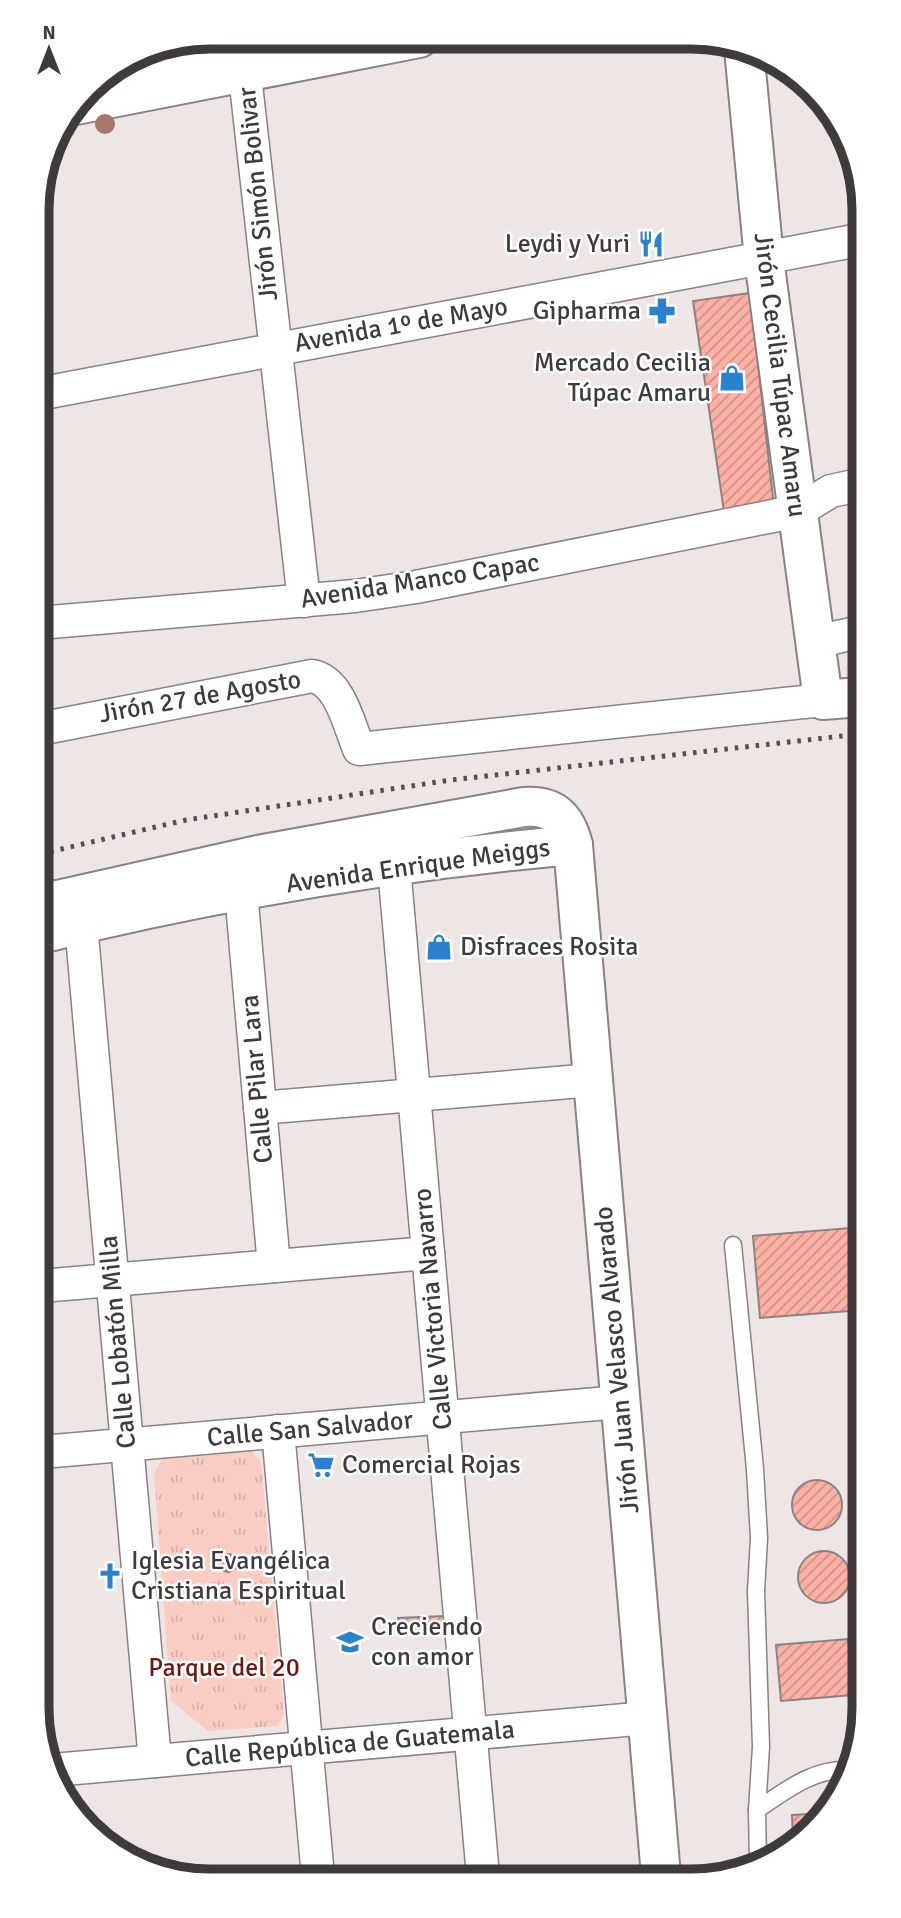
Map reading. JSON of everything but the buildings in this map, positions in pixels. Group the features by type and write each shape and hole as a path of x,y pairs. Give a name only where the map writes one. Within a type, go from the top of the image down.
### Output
{"street":[{"path":"164,56 220,49"},
{"path":"94,99 235,49"},
{"name":"Jirón Simón Bolivar","path":"244,49 304,601"},
{"name":"Jirón Cecilia Túpac Amaru","path":"745,59 764,258 823,700"},
{"name":"Avenida 1º de Mayo","path":"49,392 852,241"},
{"name":"Avenida Manco Capac","path":"49,622 304,601 416,587 798,511 831,491 852,486"},
{"path":"816,642 852,634"},
{"name":"Jirón 27 de Agosto","path":"49,727 312,676 324,678 332,687 359,749 823,700"},
{"path":"823,700 852,697"},
{"name":"Avenida Enrique Meiggs","path":"49,902 258,855 524,807 538,806 553,810 569,830 573,845 481,853 241,891 49,932"},
{"name":"Jirón Juan Velasco Alvarado","path":"573,845 660,1869"},
{"name":"Calle Victoria Navarro","path":"394,867 482,1869"},
{"name":"Calle Pilar Lara","path":"241,891 274,1266"},
{"name":"Calle Lobatón Milla","path":"81,924 155,1761"},
{"path":"260,1108 593,1080"},
{"path":"49,1285 428,1252"},
{"name":"Calle San Salvador","path":"49,1451 620,1402"},
{"path":"278,1431 317,1869"},
{"name":"Calle República de Guatemala","path":"61,1769 648,1718"}],"lane":[{"path":"733,1245 755,1469 759,1538 756,1591 761,1747 757,1810 758,1854"},
{"path":"757,1810 798,1782 840,1769"}],"green space":[{"name":"Parque del 20","path":"251,1451 261,1461 284,1714 278,1726 208,1731 171,1701 154,1473 163,1459"}],"railway":[{"path":"49,852 186,820 451,780 852,735"}],"place":[{"name":"Leydi y Yuri","path":"651,244"},
{"name":"Gipharma","path":"662,311"},
{"name":"Mercado Cecilia Túpac Amaru","path":"732,378"},
{"name":"Disfraces Rosita","path":"439,947"},
{"name":"Comercial Rojas","path":"321,1465"},
{"name":"Iglesia Evangélica Cristiana Espiritual","path":"110,1576"},
{"name":"Creciendo con amor","path":"350,1642"}]}
